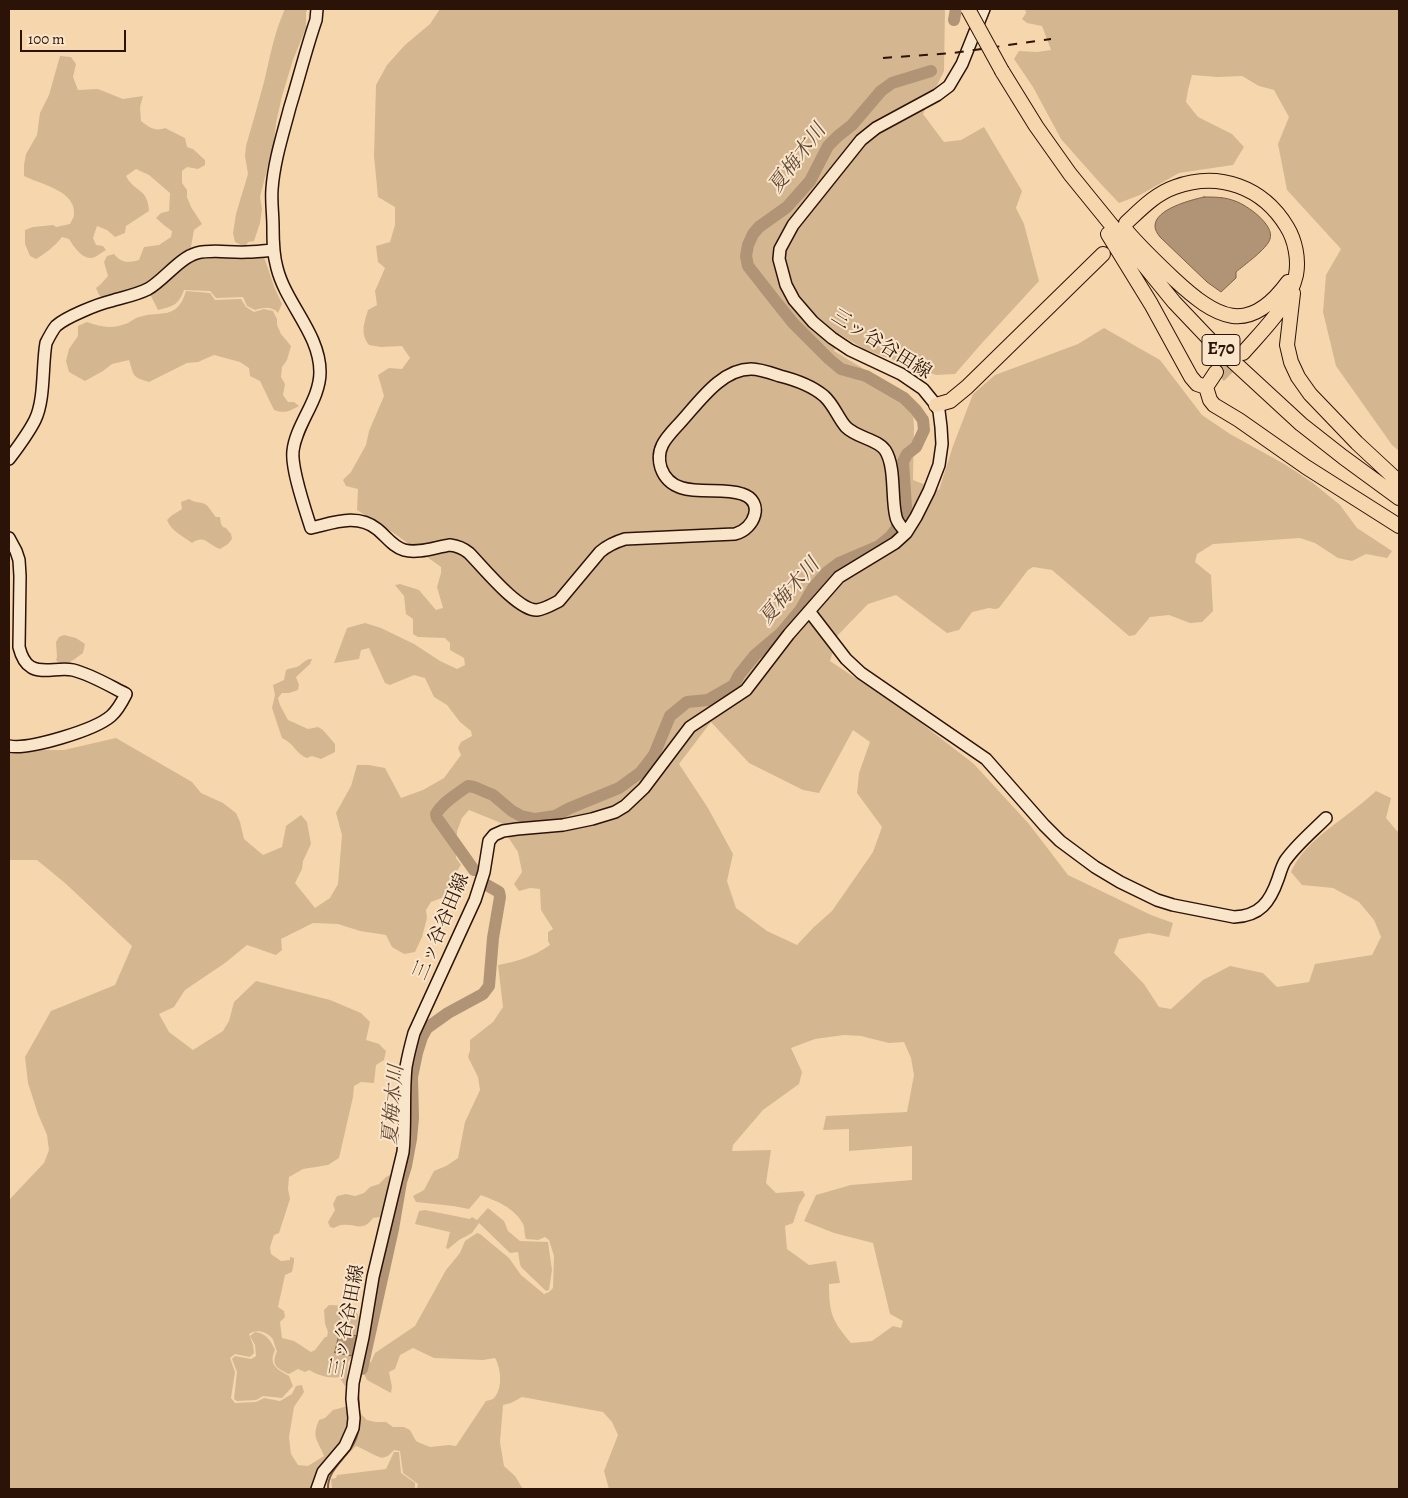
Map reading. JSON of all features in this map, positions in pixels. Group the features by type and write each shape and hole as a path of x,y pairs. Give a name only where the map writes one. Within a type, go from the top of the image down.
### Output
{"highway":[{"name":"E70","path":"968,9 1002,71 1036,126 1070,174 1161,288 1212,342 1301,424 1399,498"},
{"path":"1036,126 1098,201 1146,252 1194,297 1209,308 1222,314 1247,315 1269,304 1292,278"},
{"path":"1070,174 1151,304 1191,377 1197,384 1206,387"},
{"path":"1128,226 1147,204 1161,193 1175,187 1201,181 1232,183 1245,188 1267,202 1282,219 1291,234 1297,262 1281,309 1273,320 1241,351"},
{"path":"936,404 962,383 1101,252"},
{"path":"1292,278 1287,345 1291,362 1298,377 1310,394 1357,443 1399,482"},
{"path":"1217,374 1206,387 1206,392 1214,405 1239,420 1306,467 1399,526"}],"street":[{"path":"317,9 316,20 274,168 272,190 273,250 280,278 308,331 319,360 320,374 316,390 293,450 294,467 311,528 356,520 376,528 403,550 415,551 450,545 462,548 516,602 527,608 538,610 559,601 600,552 615,542 625,539 735,534 749,526 755,512 752,500 747,496 732,491 681,489 670,482 664,474 659,457 667,437 713,386 727,375 739,370 752,368 802,382 814,389 825,397 845,426 853,433 877,443 884,449 889,461 896,518 905,532"},
{"name":"三ッ谷谷田線","path":"317,1489 323,1472 345,1446 354,1428 353,1383 373,1277 403,1152 406,1069 410,1047 414,1033 475,900 484,872 489,840 494,835 503,831 564,825 615,812 625,806 644,788 690,727 746,690 789,634 840,577 895,543 905,532 929,491 939,465 942,444 942,428 936,404 923,389 901,374 850,350 813,322 794,300 786,285 779,259 780,248 793,225 861,140 876,128 938,95 949,86 962,64 984,9"},
{"path":"9,459 24,440 35,420 41,398 46,342 56,326 66,319 109,301 146,290 186,259 197,254 222,251 273,250"},
{"path":"9,538 19,560 19,648 27,665 40,670 66,669 79,672 126,694 118,709 102,722 44,742 22,747 9,746"},
{"path":"809,611 850,663 986,759 1060,841 1095,867 1157,900 1234,917 1242,917 1256,912 1264,906 1274,889 1284,863 1295,848 1326,818"}],"shaded area":[{"path":"285,9 307,9 306,28 293,60 282,96 274,142 260,197 262,209 260,223 254,241 248,242 246,246 235,242 233,233 236,214 248,174 245,156 246,146 275,36"},
{"path":"440,9 945,9 944,71 923,114 944,142 961,140 984,127 1022,191 1016,208 1024,224 1039,281 955,374 936,375 866,350 839,334 834,351 912,398 914,427 913,480 939,490 973,394 995,375 1078,344 1104,328 1160,360 1202,415 1230,434 1286,465 1313,483 1340,505 1357,528 1392,551 1387,558 1366,554 1352,561 1338,558 1315,543 1300,538 1213,544 1197,554 1195,562 1211,575 1213,611 1202,622 1190,623 1169,615 1150,617 1135,635 1129,636 1052,570 1033,567 1028,570 999,608 972,612 959,630 947,633 896,595 868,604 838,635 830,661 908,713 974,764 1029,824 1068,875 1151,915 1173,923 1169,937 1149,933 1119,939 1114,953 1144,984 1159,1007 1171,1009 1203,980 1230,966 1263,973 1277,987 1309,982 1315,964 1372,955 1381,937 1374,920 1359,902 1333,888 1302,885 1291,872 1296,862 1310,846 1376,791 1391,798 1386,818 1399,832 1399,1489 609,1489 604,1471 618,1435 612,1422 603,1412 522,1397 503,1405 500,1442 504,1466 515,1476 523,1489 417,1489 418,1484 403,1473 400,1451 394,1450 388,1456 382,1458 356,1446 339,1463 330,1467 313,1489 9,1489 9,1200 44,1163 49,1150 47,1135 28,1083 25,1057 51,1011 115,985 132,946 65,883 37,860 9,860 9,750 64,750 116,738 192,782 201,793 223,803 236,813 244,839 263,855 282,847 286,826 301,815 307,822 311,844 295,883 315,908 330,898 338,884 342,835 336,813 351,786 357,765 385,768 401,798 423,790 444,778 461,755 458,748 461,742 472,736 471,731 460,722 447,705 434,697 425,678 414,675 390,685 385,683 369,648 361,650 359,659 334,663 347,628 365,623 381,628 414,644 440,661 457,669 465,665 464,658 450,650 450,643 445,638 418,637 413,634 413,619 406,614 404,596 395,585 400,584 419,590 436,610 443,608 437,587 441,567 357,510 358,489 346,486 343,480 351,472 366,445 369,431 384,396 378,375 389,368 402,369 410,358 402,346 381,347 369,345 364,337 364,324 368,310 377,305 375,291 385,268 378,262 376,246 390,242 395,225 395,207 378,197 374,156 376,85 387,65 405,45 430,24","holes":["711,722 749,763 803,790 819,793 853,730 870,742 859,773 857,793 882,827 873,852 832,911 797,945 767,931 736,908 727,881 733,854 708,808 679,764","469,810 506,825 508,837 518,852 522,872 514,884 519,891 530,888 540,889 541,910 553,929 548,932 550,945 525,958 498,965 503,1007 493,1022 470,1040 468,1057 478,1077 480,1090 465,1122 458,1158 434,1171 424,1190 413,1196 416,1202 469,1209 481,1195 499,1202 510,1209 523,1224 526,1239 538,1240 545,1237 549,1240 554,1256 553,1288 544,1294 521,1275 509,1258 480,1234 477,1233 465,1241 460,1253 446,1270 415,1326 375,1353 371,1362 365,1365 364,1374 367,1380 391,1393 392,1387 389,1372 395,1369 400,1355 413,1348 434,1358 483,1360 495,1358 499,1367 500,1378 497,1394 491,1400 486,1401 456,1446 430,1447 416,1441 410,1430 404,1427 393,1427 386,1422 367,1420 352,1405 333,1410 325,1418 319,1420 315,1435 324,1456 308,1466 298,1465 291,1454 289,1437 294,1407 304,1392 302,1385 296,1386 292,1394 280,1401 264,1398 256,1402 235,1403 231,1398 235,1372 230,1358 235,1354 250,1357 254,1353 249,1334 261,1332 273,1339 277,1351 275,1363 281,1370 289,1374 298,1369 305,1372 309,1370 324,1376 339,1377 345,1386 349,1386 347,1380 348,1362 351,1358 357,1332 359,1318 357,1313 348,1306 329,1305 324,1310 325,1324 328,1332 327,1337 311,1352 294,1341 282,1338 280,1322 285,1317 284,1311 278,1307 285,1275 292,1272 294,1258 290,1257 290,1260 281,1261 271,1254 270,1247 274,1235 279,1233 290,1199 288,1189 289,1177 303,1169 328,1165 339,1158 354,1086 361,1082 374,1083 376,1065 384,1060 386,1051 379,1044 366,1040 370,1022 361,1013 330,1000 256,981 234,1002 229,1021 223,1031 193,1050 169,1032 159,1014 174,1007 185,990 225,963 247,945 276,955 282,950 281,939 313,923 338,924 360,931 386,935 392,947 404,954 415,952 422,937 427,918 426,910 431,902 447,896 452,889 455,874 461,865 456,858 457,831 462,818","844,1035 861,1036 889,1043 904,1042 911,1058 914,1075 907,1112 826,1116 823,1130 849,1129 849,1151 912,1146 912,1180 851,1185 816,1195 804,1221 834,1233 873,1243 890,1314 903,1321 901,1328 893,1326 872,1341 851,1343 833,1316 829,1284 840,1283 836,1261 809,1265 787,1249 785,1226 793,1223 799,1205 805,1195 803,1191 776,1193 766,1183 771,1150 732,1151 733,1145 763,1110 799,1084 802,1072 791,1048 815,1039"]},
{"path":"1025,9 1399,9 1399,451 1392,445 1336,366 1323,312 1326,275 1341,249 1287,190 1278,144 1289,117 1274,90 1259,86 1242,76 1192,75 1186,102 1198,117 1232,134 1244,147 1233,165 1179,173 1140,195 1119,203 1061,139 1033,87 1014,59 1019,51 1037,52 1051,50 1042,26 1027,23 1022,19 1026,13"},
{"path":"60,56 71,57 76,64 73,77 78,90 98,89 123,99 143,96 140,107 141,121 152,128 165,128 185,138 187,147 193,149 205,160 205,165 198,169 187,167 182,171 182,183 187,190 187,197 202,224 194,230 190,252 140,288 103,298 99,295 96,288 108,276 104,262 107,256 114,254 125,262 139,260 144,247 159,245 171,237 172,231 156,218 161,213 169,211 170,193 149,175 136,169 126,176 144,194 149,211 126,226 125,233 115,237 107,230 97,226 93,238 96,245 103,246 106,250 95,257 83,256 69,239 62,237 36,259 30,256 25,244 25,230 33,227 53,225 56,227 70,224 74,216 73,205 64,194 24,176 26,154 37,135 40,113 49,95"},
{"path":"1204,197 1224,198 1240,203 1259,216 1270,234 1270,239 1265,247 1236,272 1236,278 1221,292 1207,282 1160,237 1155,227 1157,220 1167,210"},
{"path":"262,254 282,304 278,313 268,308 255,310 247,306 243,297 216,298 210,291 184,290 177,302 158,310 149,292 192,259"},
{"path":"186,291 210,293 215,300 241,299 246,307 254,312 264,309 273,311 281,334 291,346 287,360 282,367 281,377 285,384 283,395 288,402 294,402 299,406 281,412 274,410 260,381 250,376 249,368 240,362 214,355 198,362 187,363 149,382 139,379 134,375 129,360 112,364 85,381 69,372 66,361 69,349 78,336 78,326 87,322 111,327 147,315 167,313 178,307"},
{"path":"189,499 205,504 216,517 220,517 221,524 231,534 232,539 228,544 220,549 203,540 192,543 172,528 167,520 182,509 181,502"},
{"path":"64,635 76,638 85,644 83,653 70,662 63,664 56,660 56,642 59,637"},
{"path":"312,659 310,664 296,677 299,685 298,690 282,693 278,698 288,720 308,729 318,727 335,744 335,752 321,759 303,756 282,738 272,708 275,695 273,685 284,680 286,670 297,667"},
{"path":"390,1175 393,1179 385,1202 384,1215 373,1218 369,1223 362,1226 340,1225 334,1228 330,1227 328,1222 335,1210 333,1204 337,1196 346,1194 355,1196 364,1193 370,1187 379,1184"},
{"path":"488,1208 504,1221 508,1231 520,1241 548,1242 552,1270 549,1290 546,1291 521,1267 518,1252 510,1253 479,1223 472,1233 448,1249 446,1248 450,1232 415,1224 419,1211 425,1210 470,1219 472,1217 477,1220"},
{"path":"255,1332 262,1334 270,1341 275,1350 273,1363 277,1369 289,1376 293,1386 282,1398 263,1396 256,1400 237,1401 234,1399 237,1372 232,1359 235,1356 251,1359 256,1356 255,1345 250,1336"},
{"path":"340,1332 357,1336 353,1356 335,1353"},
{"path":"394,1452 399,1452 401,1473 415,1483 415,1489 332,1489 331,1479 336,1478 337,1475 386,1469"}],"waterway":[{"name":"夏梅木川","path":"954,20 956,9"},
{"name":"夏梅木川","path":"474,870 437,818 436,814 442,806 468,786 493,795 521,816 535,819 555,816 619,788 641,772 654,755 670,716 687,702 708,700 734,685 739,675 755,655 781,633 801,609 813,588 827,572 839,563 879,546 896,529 906,507 903,462 907,454 916,447 924,430 923,420 904,398 866,376 841,369 829,359 793,323 748,266 746,256 753,234 759,227 787,207 810,181 828,146 852,125 881,91 892,83 931,71"},
{"name":"夏梅木川","path":"362,1369 411,1139 413,1118 412,1077 422,1037 427,1028 448,1013 483,994 489,986 493,938 500,897 499,892 485,884"},
{"path":"358,1386 362,1369"},
{"path":"328,1489 334,1470 351,1449 357,1437 359,1419 358,1393"}],"tunnel":[{"path":"1219,376 1242,353"}],"railway":[{"path":"883,58 953,53 1051,39"}]}
